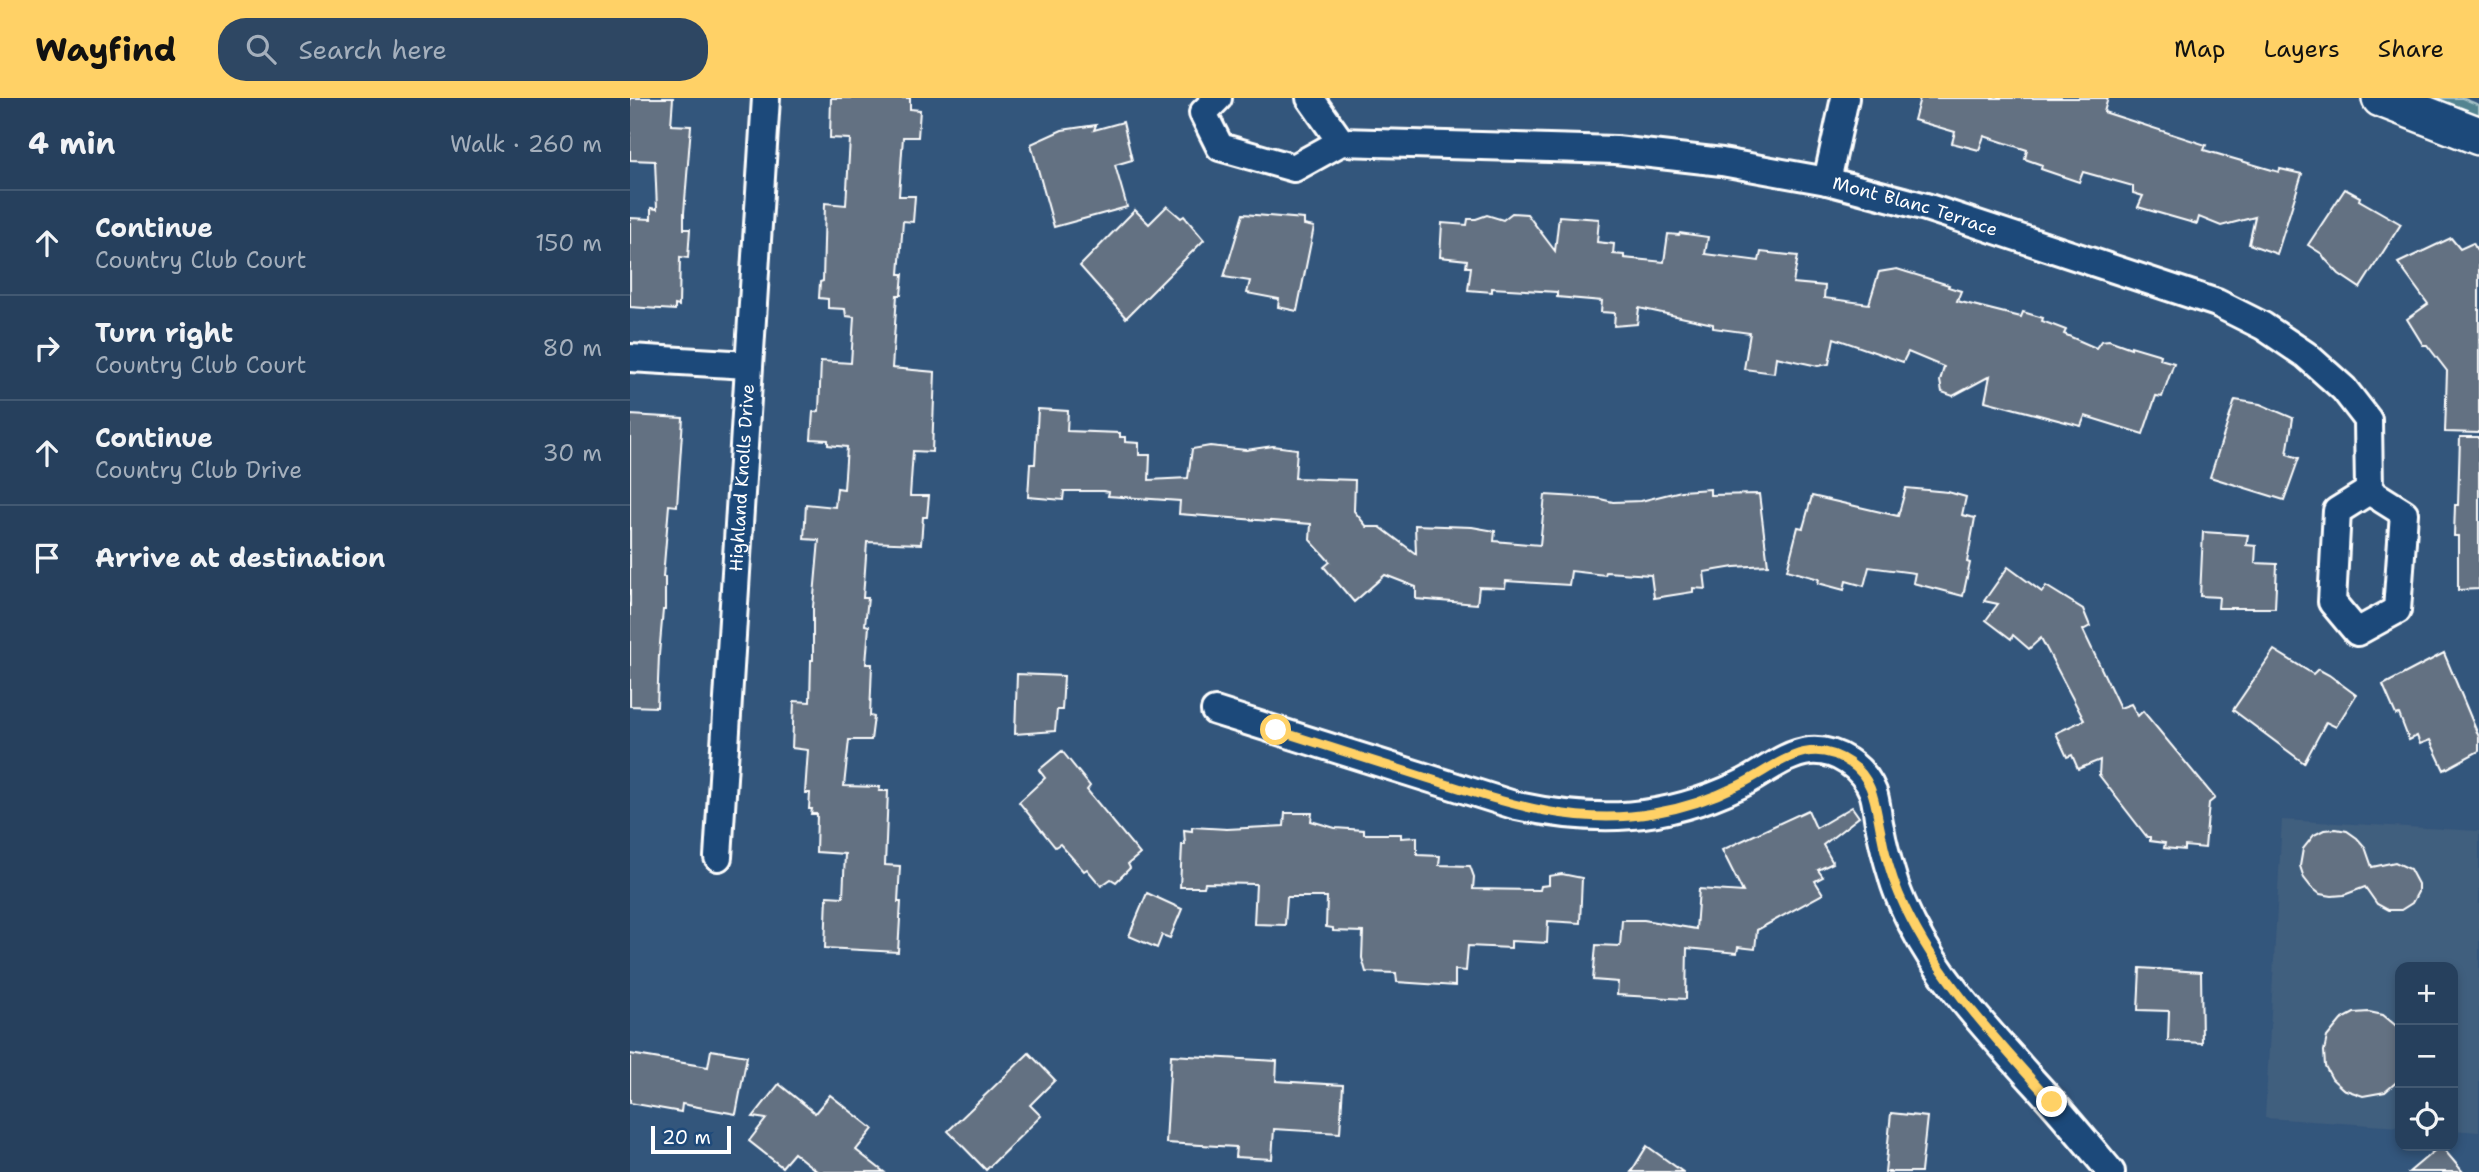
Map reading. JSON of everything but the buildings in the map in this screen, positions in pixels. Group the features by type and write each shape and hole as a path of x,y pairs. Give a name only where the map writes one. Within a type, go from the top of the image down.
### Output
{"main road":[{"path":"2381,98 2479,136"}],"street":[{"name":"Highland Knolls Drive","path":"718,857 765,98"},
{"path":"1218,98 1203,113 1220,147 1294,168 1341,142 1310,98"},
{"path":"1827,181 1845,98"},
{"name":"Mont Blanc Terrace","path":"1341,142 1616,149 1722,162 1827,181 1926,207 2217,303 2263,326 2306,355 2344,389 2368,420 2369,491"},
{"path":"630,358 748,365"},
{"path":"2369,491 2404,513 2397,610 2357,632 2332,602 2337,511 2369,491"},
{"path":"1215,711 1517,806 1571,816 1607,818 1655,813 1696,803 1730,789 1794,754 1813,751 1834,754 1851,763 1864,776 1873,793 1892,878 1912,925 1937,963 1979,1021 2111,1172"}],"shaded area":[{"path":"2282,820 2479,831 2479,1132 2458,1130 2458,962 2395,962 2395,1127 2265,1118"}],"green space":[{"path":"2419,98 2462,98 2479,105 2479,122"}],"route":[{"path":"1276,730 1517,806 1558,815 1607,818 1655,813 1696,803 1741,784 1794,754 1813,751 1834,754 1851,763 1864,776 1873,793 1892,878 1912,925 1979,1021 2052,1102"}]}
